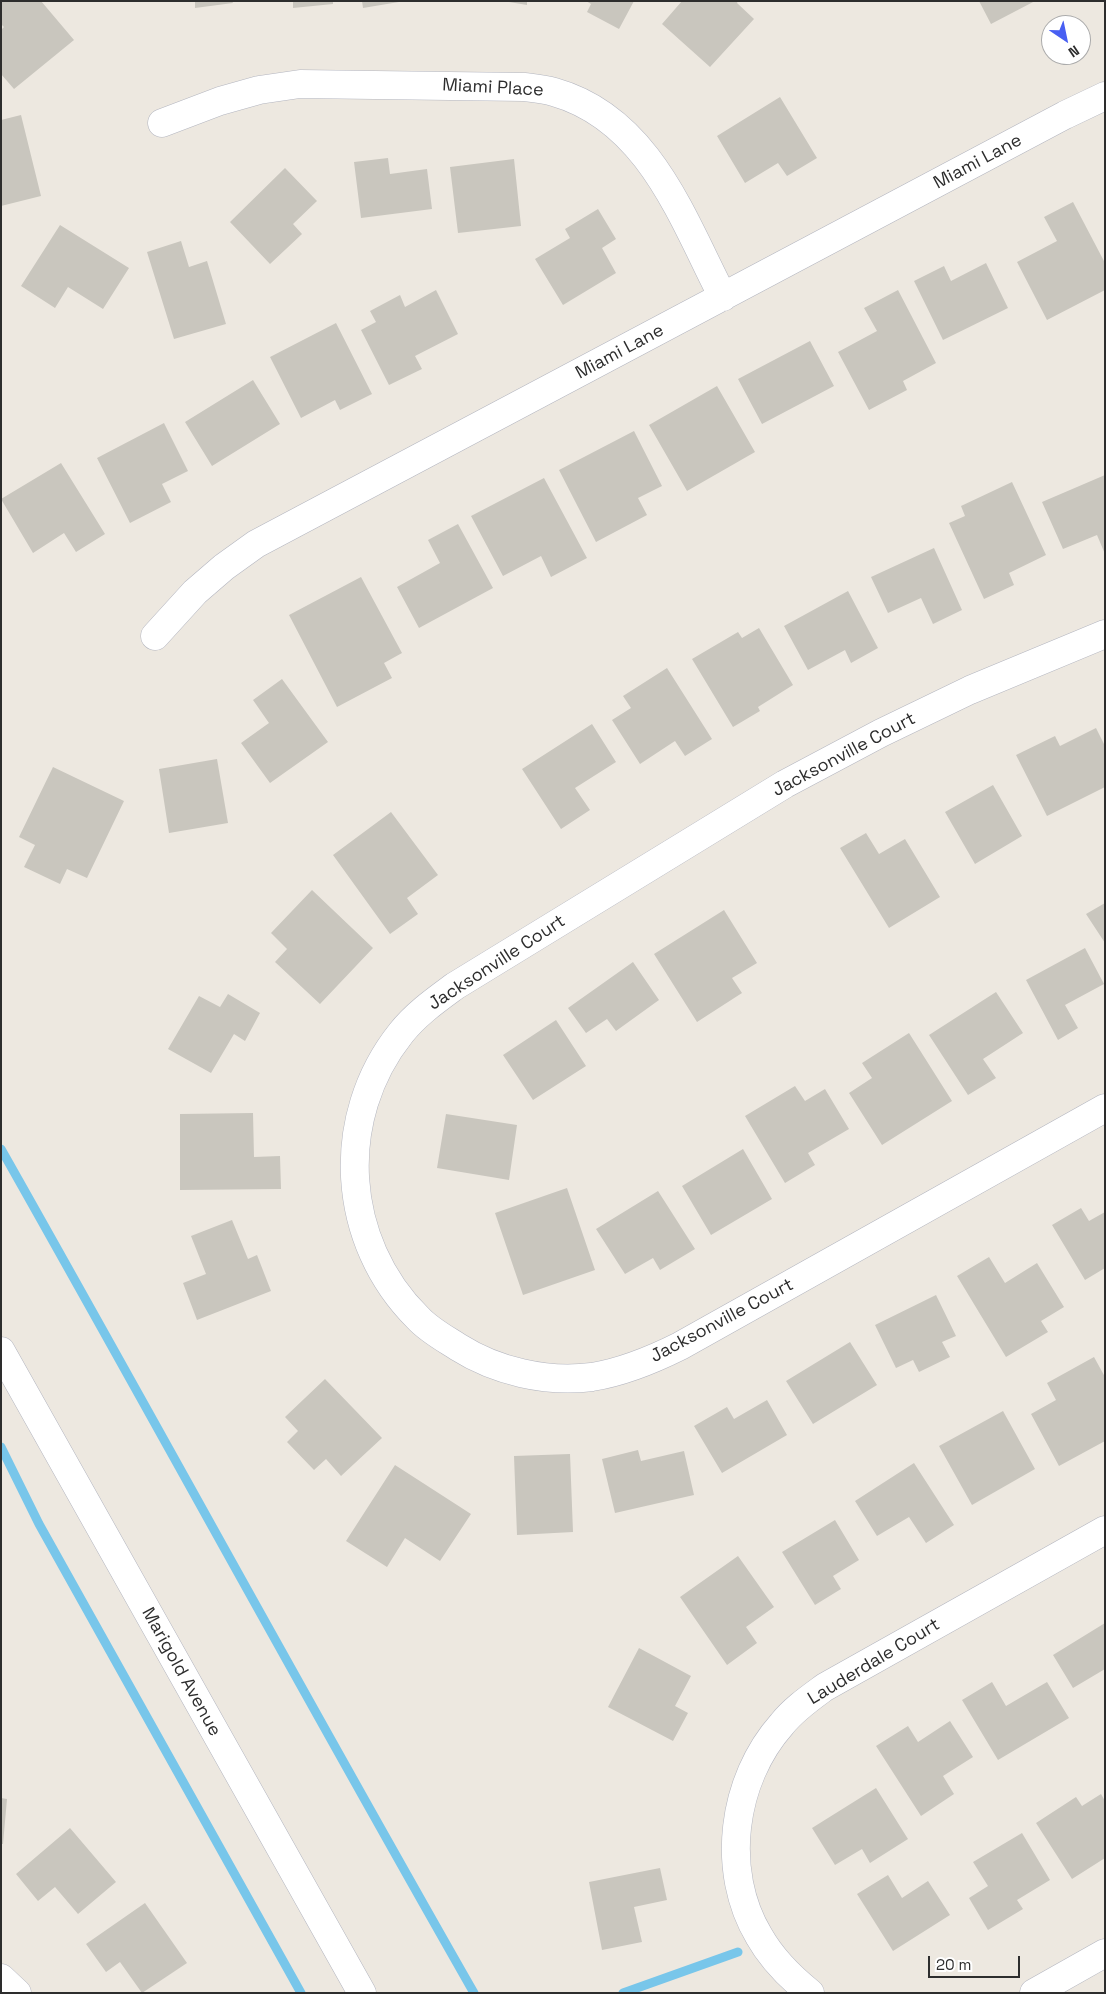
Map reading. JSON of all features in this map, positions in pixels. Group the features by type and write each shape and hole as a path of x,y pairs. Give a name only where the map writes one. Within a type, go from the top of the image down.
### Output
{"street":[{"name":"Miami Place","path":"162,123 220,101 259,90 300,84 524,87 553,92 580,102 603,115 623,130 639,146 654,166 670,194 723,298"},
{"name":"Miami Lane","path":"155,636 194,592 256,544 1105,96"},
{"name":"Jacksonville Court","path":"1105,634 970,690 881,733 785,784 472,976 427,1007 401,1033 383,1060 368,1090 358,1123 354,1155 354,1191 360,1218 370,1246 398,1297 419,1320 463,1350 483,1361 506,1369 535,1376 591,1377 622,1370 651,1360 680,1346 1105,1108"},
{"name":"Marigold Avenue","path":"1,1351 362,1993"},
{"name":"Lauderdale Court","path":"810,1993 795,1981 775,1960 759,1936 747,1910 739,1882 736,1854 737,1826 742,1798 752,1771 765,1746 782,1723 802,1704 825,1687 1105,1530"},
{"path":"1034,1993 1105,1953"},
{"path":"1,1978 17,1993"}],"building":[{"path":"1,1 41,1 74,40 14,89 1,74 1,30 4,27 1,24"},
{"path":"195,1 232,1 233,3 195,8"},
{"path":"293,1 333,1 333,4 293,8"},
{"path":"362,1 399,1 399,2 363,8"},
{"path":"503,1 527,1 527,5"},
{"path":"586,1 634,1 619,29 587,12 591,4"},
{"path":"682,1 738,1 737,3 754,19 710,67 662,24"},
{"path":"979,1 1035,1 991,24"},
{"path":"780,97 817,158 787,176 778,163 745,183 717,136"},
{"path":"21,115 41,196 1,206 1,120"},
{"path":"388,158 390,174 427,169 432,209 361,218 354,162"},
{"path":"514,159 521,226 458,233 450,167"},
{"path":"285,168 317,201 293,224 302,234 270,264 230,222"},
{"path":"1073,202 1105,263 1105,290 1047,320 1017,262 1057,241 1044,217"},
{"path":"598,209 616,239 602,248 616,273 563,305 535,259 570,238 565,229"},
{"path":"60,225 129,268 103,309 68,287 55,308 21,286"},
{"path":"181,241 189,267 207,261 226,324 174,339 147,252"},
{"path":"986,263 1008,308 943,340 914,281 944,266 951,281"},
{"path":"436,290 458,334 415,356 422,369 389,385 361,330 376,322 370,311 400,295 405,307"},
{"path":"898,290 936,363 903,381 907,390 869,410 838,352 877,331 864,308"},
{"path":"336,323 372,394 340,410 335,400 301,418 270,357"},
{"path":"810,341 834,386 762,424 738,379"},
{"path":"253,380 280,424 212,466 185,422"},
{"path":"717,386 755,452 687,491 649,425"},
{"path":"164,423 188,471 162,484 171,502 130,523 97,458"},
{"path":"634,431 662,486 638,498 647,515 596,542 559,470"},
{"path":"61,463 105,534 76,552 64,533 33,553 1,499"},
{"path":"1105,475 1105,554 1097,535 1063,549 1042,502"},
{"path":"544,478 587,558 551,577 541,556 503,576 471,516"},
{"path":"1012,482 1046,555 1009,573 1014,585 984,599 949,523 965,516 961,506"},
{"path":"458,524 493,588 419,628 397,587 440,563 428,540"},
{"path":"934,548 962,610 933,624 921,598 888,613 871,577"},
{"path":"361,577 402,653 384,663 392,678 337,707 289,615"},
{"path":"848,591 878,648 851,663 845,650 808,670 784,626"},
{"path":"759,628 793,685 758,707 760,711 733,727 692,659 738,632 742,638"},
{"path":"667,668 712,739 685,756 675,741 640,764 612,720 631,708 623,696"},
{"path":"282,679 328,742 270,783 241,743 269,723 253,700"},
{"path":"592,724 616,762 575,788 590,810 561,829 522,769"},
{"path":"1096,728 1105,746 1105,787 1047,816 1016,755 1055,736 1060,746"},
{"path":"217,759 228,823 169,833 159,769"},
{"path":"53,767 124,801 87,878 67,869 60,884 24,867 35,845 19,837"},
{"path":"993,785 1022,836 975,864 945,812"},
{"path":"391,812 438,875 407,898 418,914 390,934 333,855"},
{"path":"866,833 879,854 905,839 940,897 889,928 840,848"},
{"path":"312,890 373,948 320,1004 275,962 287,949 271,933"},
{"path":"1105,903 1105,943 1086,914"},
{"path":"724,910 757,963 732,978 742,993 697,1022 654,954"},
{"path":"1085,948 1104,984 1065,1005 1078,1028 1058,1040 1026,980"},
{"path":"633,962 659,1000 616,1031 607,1019 586,1033 568,1008"},
{"path":"996,992 1023,1033 983,1059 996,1078 968,1095 929,1035"},
{"path":"228,994 260,1013 245,1041 234,1034 211,1073 168,1049 199,996 220,1007"},
{"path":"556,1020 586,1066 533,1100 503,1055"},
{"path":"909,1033 952,1101 882,1145 849,1093 872,1078 862,1063"},
{"path":"795,1086 805,1101 825,1089 849,1129 808,1153 815,1165 785,1183 745,1116"},
{"path":"253,1113 254,1157 280,1156 281,1189 180,1190 180,1114"},
{"path":"446,1114 517,1125 509,1180 437,1168"},
{"path":"743,1149 772,1199 711,1235 682,1186"},
{"path":"567,1188 595,1270 523,1295 495,1213"},
{"path":"658,1191 695,1249 660,1270 653,1258 625,1274 596,1229"},
{"path":"1081,1208 1089,1221 1105,1212 1105,1268 1085,1280 1052,1225"},
{"path":"232,1220 248,1259 257,1255 271,1291 197,1320 183,1283 206,1274 191,1236"},
{"path":"989,1257 1005,1283 1037,1263 1064,1307 1041,1321 1048,1332 1006,1357 957,1276"},
{"path":"936,1295 956,1336 942,1342 950,1357 919,1372 913,1360 896,1368 875,1325"},
{"path":"850,1342 877,1385 813,1424 786,1381"},
{"path":"1094,1357 1105,1377 1105,1441 1059,1466 1031,1414 1056,1400 1047,1383"},
{"path":"325,1379 382,1438 341,1476 326,1459 314,1470 287,1442 298,1431 285,1417"},
{"path":"767,1400 787,1435 722,1473 694,1426 727,1407 734,1419"},
{"path":"1003,1411 1035,1469 972,1505 939,1446"},
{"path":"638,1450 641,1461 684,1451 694,1495 615,1513 602,1459"},
{"path":"570,1454 573,1532 517,1535 514,1456"},
{"path":"914,1463 954,1525 926,1543 909,1517 877,1536 855,1501"},
{"path":"395,1465 471,1514 440,1561 405,1538 387,1567 346,1541"},
{"path":"835,1520 859,1560 833,1576 841,1589 815,1605 782,1552"},
{"path":"738,1556 774,1607 746,1627 757,1643 727,1665 680,1597"},
{"path":"1105,1623 1105,1669 1073,1688 1053,1655"},
{"path":"639,1648 691,1676 675,1706 688,1713 673,1741 608,1707"},
{"path":"992,1682 1006,1706 1047,1682 1069,1718 998,1760 962,1700"},
{"path":"950,1721 973,1757 943,1776 954,1794 921,1816 876,1746 908,1726 918,1742"},
{"path":"876,1788 908,1839 870,1863 862,1849 835,1865 812,1828"},
{"path":"1101,1794 1105,1801 1105,1858 1072,1879 1036,1823 1076,1797 1082,1806"},
{"path":"1,1798 7,1799 3,1844 1,1844"},
{"path":"70,1828 116,1882 78,1914 55,1887 38,1901 16,1874"},
{"path":"1022,1833 1050,1880 1017,1900 1023,1909 988,1930 969,1898 988,1886 973,1862"},
{"path":"660,1868 667,1900 634,1907 642,1942 602,1950 589,1882"},
{"path":"888,1875 902,1898 928,1881 950,1915 893,1951 857,1894"},
{"path":"145,1903 187,1963 142,1993 120,1962 106,1972 86,1944"}],"waterway":[{"path":"1,1149 474,1993"},
{"path":"1,1447 39,1524 301,1993"},
{"path":"623,1993 738,1952"}]}
